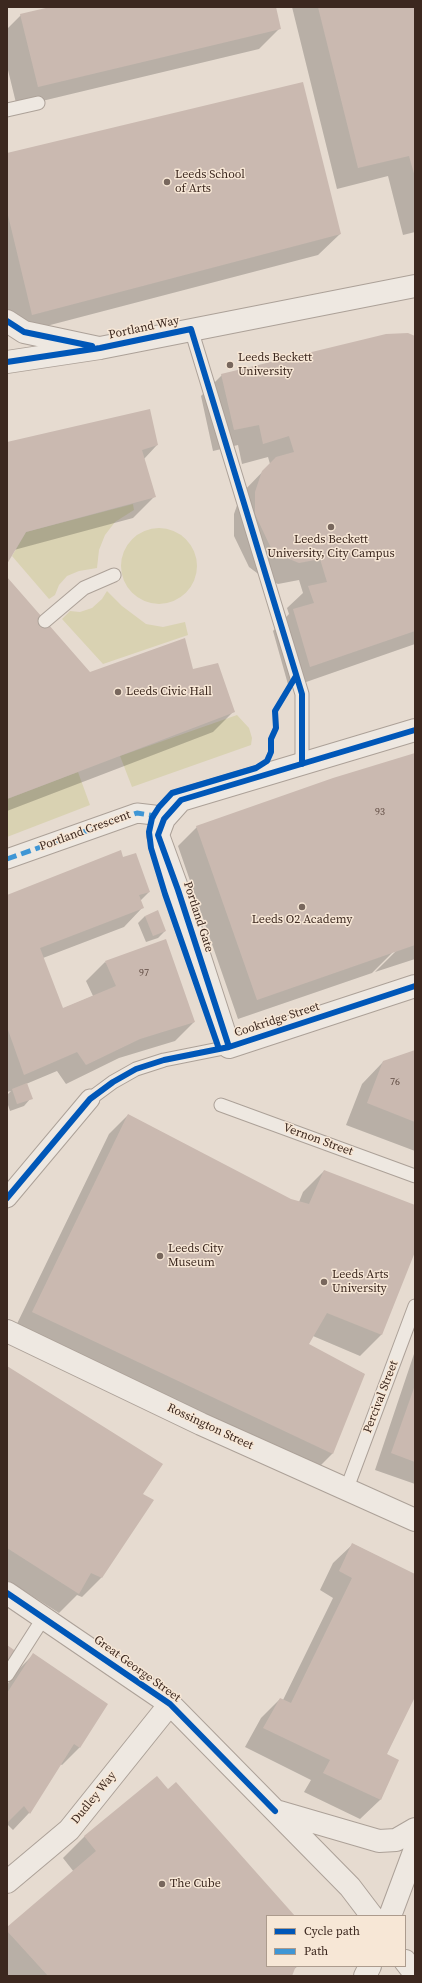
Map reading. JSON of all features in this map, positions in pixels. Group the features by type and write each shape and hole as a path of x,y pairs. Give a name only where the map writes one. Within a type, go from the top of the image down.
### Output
{"street":[{"name":"Portland Way","path":"7,362 100,348 415,286"},
{"name":"Portland Way","path":"7,321 24,332 100,348"},
{"path":"302,764 415,730"},
{"name":"Portland Gate","path":"229,1047 158,835 164,819 181,800 302,764"},
{"name":"Portland Crescent","path":"7,859 137,813 154,815 164,819"},
{"name":"Cookridge Street","path":"229,1047 415,986"},
{"name":"Cookridge Street","path":"9,1193 90,1099"},
{"name":"Rossington Street","path":"7,1331 201,1424 347,1488 415,1520"},
{"name":"Great George Street","path":"7,1593 170,1704 350,1887 371,1915"},
{"name":"Dudley Way","path":"7,1882 69,1830 170,1704"},
{"path":"275,1811 379,1841 396,1840 415,1829"},
{"path":"390,1915 415,1849"},
{"path":"406,1962 414,1974"},
{"path":"365,1976 370,1967"}],"lane":[{"path":"7,110 38,103"},
{"path":"191,329 302,694 302,764"},
{"path":"45,621 84,588 114,575"},
{"name":"Cookridge Street","path":"90,1099 113,1082 136,1069 164,1060 229,1047"},
{"name":"Vernon Street","path":"220,1105 415,1176"},
{"name":"Percival Street","path":"347,1488 415,1306"},
{"path":"7,1674 44,1617"}],"shaded area":[{"path":"133,504 134,510 115,522 105,535 99,550 97,568 79,571 67,576 59,585 55,595 49,599 12,556 26,532"},
{"path":"159,528 173,531 186,539 194,552 197,566 194,580 186,593 173,601 159,604 145,601 132,593 124,580 121,566 124,552 132,539 145,531"},
{"path":"107,591 122,606 146,624 163,627 185,622 188,635 103,664 62,619 70,611 80,612 92,608 102,599"},
{"path":"237,715 249,728 252,738 251,745 132,787 120,756"},
{"path":"78,772 90,805 7,837 7,799"}],"building":[{"path":"50,7 276,7 281,29 38,87 20,14"},
{"path":"318,7 415,7 415,177 409,156 358,168"},
{"name":"Leeds School of Arts","path":"303,82 341,234 32,315 7,211 7,153"},
{"path":"408,333 415,336 415,631 310,667 293,609 314,603 308,586 327,582 320,559 299,563 282,556 270,546 255,514 255,492 262,471 276,457 294,452 289,436 263,444 259,425 234,430 221,374 386,334"},
{"path":"150,409 158,445 142,450 156,497 26,532 7,564 7,442"},
{"name":"Leeds Civic Hall","path":"7,577 90,672 185,638 193,669 218,663 235,712 7,799"},
{"name":"Leeds O2 Academy","path":"415,753 415,945 257,1000 196,826 333,778"},
{"path":"121,850 123,857 136,853 150,892 139,895 144,908 40,948 63,1008 116,986 105,961 166,939 195,1022 140,1039 86,1065 77,1052 24,1075 7,1027 7,895"},
{"path":"158,910 166,931 153,936 145,916"},
{"path":"415,1050 415,1122 367,1103 383,1061"},
{"path":"27,1083 33,1099 17,1104 12,1089"},
{"path":"128,1114 291,1199 309,1204 324,1170 415,1205 415,1252 382,1335 327,1313 309,1344 365,1374 333,1454 32,1312"},
{"path":"7,1366 163,1464 143,1494 154,1500 102,1578 91,1573 79,1594 7,1548"},
{"path":"415,1385 415,1462 391,1453"},
{"path":"352,1543 415,1574 415,1697 387,1754 399,1760 381,1800 323,1773 330,1760 263,1728 280,1698 291,1703 352,1578 339,1571"},
{"path":"7,1645 17,1652 7,1667"},
{"path":"33,1653 108,1704 80,1748 74,1744 30,1814 24,1806 7,1823 7,1693"},
{"name":"The Cube","path":"157,1776 168,1789 176,1782 294,1915 266,1915 266,1967 296,1967 292,1976 48,1976 7,1931 7,1927 96,1851 84,1836"}],"marked path":[{"path":"7,859 137,813 156,816"}],"cycle path":[{"path":"7,321 24,332 92,346"},
{"path":"7,362 100,348 191,329 302,694 302,764"},
{"path":"219,1049 165,894 151,848 149,832 152,818 159,807 172,793 256,768 267,761 271,752 271,739 276,728 275,711 296,676"},
{"path":"229,1047 178,890 158,835 164,819 181,800 415,730"},
{"path":"7,1198 90,1099 113,1082 136,1069 164,1060 229,1047 415,986"},
{"path":"7,1593 170,1704 275,1811"}],"place":[{"name":"Leeds School of Arts","path":"167,182"},
{"name":"Leeds Beckett University","path":"230,365"},
{"name":"Leeds Beckett University, City Campus","path":"331,527"},
{"name":"Leeds Civic Hall","path":"118,692"},
{"name":"Leeds O2 Academy","path":"302,907"},
{"name":"Leeds City Museum","path":"160,1256"},
{"name":"Leeds Arts University","path":"324,1282"},
{"name":"The Cube","path":"162,1884"}]}
